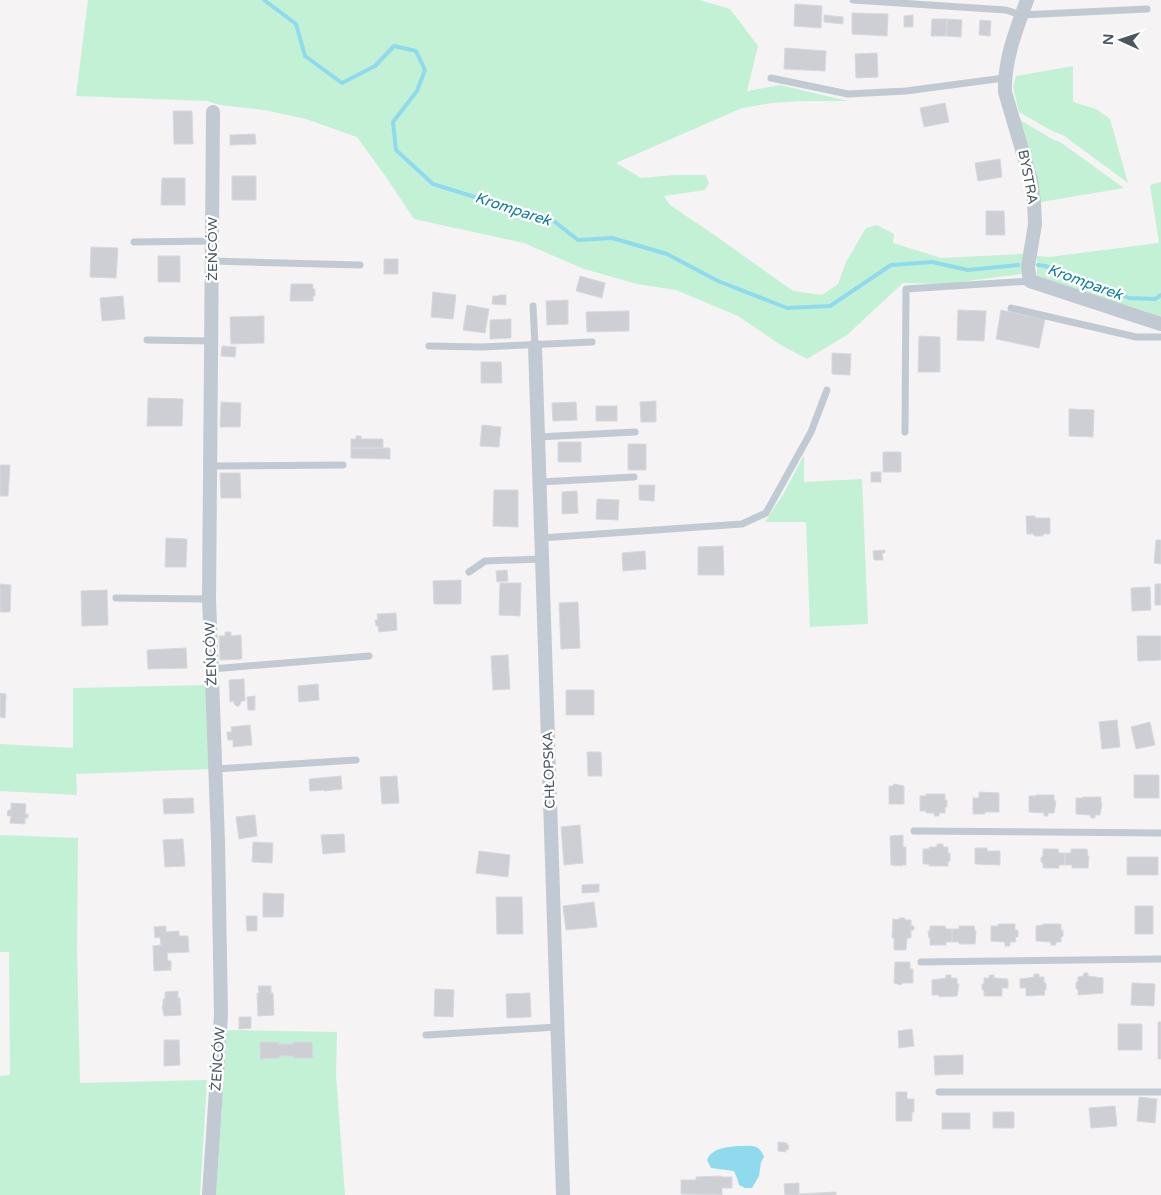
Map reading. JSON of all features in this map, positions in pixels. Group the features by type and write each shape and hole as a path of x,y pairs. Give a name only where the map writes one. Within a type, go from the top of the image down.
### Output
{"street":[{"name":"BYSTRA","path":"1027,0 1007,62 1004,78 1005,92 1031,180 1033,194 1035,224 1028,267 1030,281"},
{"name":"ŻEŃCÓW","path":"209,1195 221,1014 218,851 209,599 212,112"},
{"path":"1030,281 1161,324"},
{"name":"CHŁOPSKA","path":"535,346 563,1195"}],"lane":[{"path":"853,0 1006,10 1022,15 1147,9"},
{"path":"771,78 848,94 906,91 1004,78"},
{"path":"134,242 212,241"},
{"path":"212,262 360,265"},
{"path":"905,432 906,288 1030,281"},
{"path":"533,306 535,346"},
{"path":"1011,308 1136,337 1161,337"},
{"path":"147,340 211,341"},
{"path":"429,346 535,346 592,342"},
{"path":"541,538 742,524 766,513 811,432 827,390"},
{"path":"538,437 635,432"},
{"path":"210,466 343,465"},
{"path":"540,482 634,477"},
{"path":"469,572 485,560 542,559"},
{"path":"116,598 209,599"},
{"path":"212,669 369,656"},
{"path":"215,769 356,760"},
{"path":"914,831 1161,833"},
{"path":"921,962 1161,959"},
{"path":"426,1035 557,1027"},
{"path":"939,1092 1161,1092"}],"green space":[{"path":"88,0 699,0 730,9 758,46 747,91 780,85 848,101 801,101 742,108 616,163 641,178 705,175 709,183 705,190 664,196 670,205 793,291 822,295 838,284 846,262 866,228 877,225 894,234 893,243 941,258 1023,254 1022,274 944,284 903,283 847,335 807,359 781,345 738,316 676,290 637,284 584,269 524,243 414,219 357,137 306,119 264,110 220,105 207,101 76,96"},
{"path":"1073,66 1073,102 1096,109 1110,119 1128,183 1063,135 1054,132 1019,112 1013,87 1016,76"},
{"path":"1020,120 1060,142 1124,188 1041,202"},
{"path":"1161,182 1161,319 1147,312 1037,278 1037,256 1049,257 1159,243 1150,185"},
{"path":"804,455 804,482 862,479 868,624 810,627 806,522 765,522 784,493"},
{"path":"208,685 210,769 76,774 77,795 0,791 0,744 73,748 73,688"},
{"path":"0,835 78,838 77,950 80,1083 207,1080 200,1195 0,1195 0,1076 10,1075 9,952 0,952"},
{"path":"227,1030 337,1032 336,1075 345,1195 216,1195"}],"water":[{"path":"738,1146 757,1147 764,1157 761,1162 759,1176 752,1188 745,1188 739,1185 734,1171 711,1168 707,1160 716,1151"}],"building":[{"path":"795,4 822,6 821,28 794,26"},
{"path":"852,13 888,14 887,36 852,34"},
{"path":"824,15 843,17 843,24 824,22"},
{"path":"913,15 913,27 904,27 904,16"},
{"path":"932,19 947,19 946,36 931,36"},
{"path":"947,19 962,20 961,37 946,36"},
{"path":"980,20 991,21 990,36 979,35"},
{"path":"785,48 826,51 825,71 784,69"},
{"path":"877,53 878,77 856,78 855,54"},
{"path":"945,103 949,122 924,127 920,108"},
{"path":"173,111 192,111 193,144 174,144"},
{"path":"255,134 256,144 230,145 230,135"},
{"path":"1000,159 1002,177 978,181 975,163"},
{"path":"232,176 256,176 256,200 232,200"},
{"path":"162,178 185,178 185,205 161,205"},
{"path":"986,211 1004,211 1005,235 986,235"},
{"path":"91,247 118,248 116,278 90,277"},
{"path":"158,256 180,256 180,282 158,282"},
{"path":"384,259 398,259 398,274 384,274"},
{"path":"580,276 605,283 602,298 576,291"},
{"path":"291,284 313,284 315,296 313,296 313,301 290,301"},
{"path":"433,292 456,295 453,319 431,317"},
{"path":"506,295 506,305 492,304 493,296"},
{"path":"123,296 125,319 102,321 100,298"},
{"path":"568,300 568,324 547,325 546,301"},
{"path":"467,305 489,309 485,333 463,330"},
{"path":"958,310 986,311 984,341 957,340"},
{"path":"1001,310 1045,319 1039,348 996,339"},
{"path":"629,311 629,331 587,332 586,312"},
{"path":"264,316 264,343 231,344 230,317"},
{"path":"511,319 511,338 490,339 490,320"},
{"path":"919,336 940,337 940,372 918,372"},
{"path":"222,346 236,347 235,357 221,356"},
{"path":"832,353 851,354 850,375 832,374"},
{"path":"481,362 501,362 502,383 481,383"},
{"path":"148,398 183,399 182,426 147,426"},
{"path":"656,401 656,422 641,422 640,402"},
{"path":"221,402 241,403 240,427 220,427"},
{"path":"576,402 577,420 553,421 552,403"},
{"path":"596,406 617,406 617,421 596,421"},
{"path":"1069,409 1094,410 1093,437 1069,436"},
{"path":"482,425 501,427 499,447 480,446"},
{"path":"356,436 361,436 361,439 383,439 383,448 351,448 351,439 356,439"},
{"path":"558,442 581,442 581,462 558,462"},
{"path":"628,444 646,444 646,470 628,470"},
{"path":"351,448 390,448 390,459 351,458"},
{"path":"883,452 901,452 901,472 883,472"},
{"path":"0,465 10,465 8,496 0,496"},
{"path":"871,472 881,472 881,482 871,482"},
{"path":"220,473 240,473 241,498 221,498"},
{"path":"639,485 655,485 654,501 639,500"},
{"path":"494,490 518,490 518,527 493,526"},
{"path":"577,491 578,513 562,514 562,492"},
{"path":"597,499 619,500 618,520 596,519"},
{"path":"1026,516 1050,518 1050,534 1034,536 1034,534 1027,534"},
{"path":"166,538 187,539 186,567 165,567"},
{"path":"1156,540 1161,540 1161,564 1154,563"},
{"path":"723,546 724,575 698,575 698,547"},
{"path":"885,550 885,553 882,553 883,560 874,560 873,551"},
{"path":"645,551 646,569 623,571 622,553"},
{"path":"507,570 508,581 497,582 496,571"},
{"path":"461,580 461,604 434,604 433,581"},
{"path":"500,583 521,583 520,616 499,615"},
{"path":"0,584 11,585 10,612 0,612"},
{"path":"1155,584 1161,584 1161,605 1155,605"},
{"path":"1150,587 1151,610 1132,611 1131,588"},
{"path":"107,590 108,625 82,626 81,591"},
{"path":"578,602 580,648 561,649 559,603"},
{"path":"396,613 397,630 379,632 375,620 378,620 377,614"},
{"path":"225,632 231,632 231,636 241,635 242,659 220,660 219,636 225,636"},
{"path":"1137,636 1161,636 1161,660 1138,661"},
{"path":"186,648 187,668 148,669 147,650"},
{"path":"508,655 510,689 493,690 491,656"},
{"path":"244,679 245,701 241,701 239,706 236,706 234,701 230,702 229,680"},
{"path":"318,684 319,700 299,702 298,686"},
{"path":"566,690 594,690 594,715 566,715"},
{"path":"0,693 6,694 5,718 0,717"},
{"path":"255,696 255,710 248,710 247,697"},
{"path":"1117,720 1120,747 1102,749 1099,722"},
{"path":"1150,722 1155,745 1136,749 1131,727"},
{"path":"250,725 252,745 233,747 233,740 228,740 227,732 232,732 231,727"},
{"path":"587,752 601,752 602,776 588,776"},
{"path":"1134,775 1159,775 1159,798 1134,798"},
{"path":"341,776 342,789 310,791 309,779"},
{"path":"397,776 399,803 382,804 380,777"},
{"path":"894,784 904,786 904,804 889,804 889,786"},
{"path":"979,792 999,793 999,812 973,814 973,798 979,798"},
{"path":"926,794 945,794 947,807 945,807 945,813 939,813 939,816 934,816 934,813 920,811 920,796 926,796"},
{"path":"1054,795 1054,801 1056,801 1054,813 1048,813 1048,816 1044,816 1044,813 1029,812 1029,796"},
{"path":"1101,797 1100,815 1095,815 1095,818 1091,818 1090,815 1076,814 1076,798"},
{"path":"193,798 194,813 164,814 163,799"},
{"path":"11,803 26,804 25,814 28,814 28,818 25,818 25,824 10,823 11,816 7,816 8,810 11,810"},
{"path":"255,815 257,836 239,839 236,817"},
{"path":"580,825 583,863 564,865 561,827"},
{"path":"344,834 345,852 323,854 321,835"},
{"path":"903,835 903,847 906,847 906,865 891,865 890,836"},
{"path":"183,839 185,866 165,867 163,840"},
{"path":"253,842 273,843 272,863 252,862"},
{"path":"937,844 943,844 943,847 948,847 950,861 948,861 948,866 929,866 929,864 923,864 923,849 937,847"},
{"path":"975,848 987,848 987,851 1000,851 1000,865 975,864"},
{"path":"1043,849 1058,849 1059,853 1065,853 1065,865 1059,865 1059,868 1043,868 1041,858 1043,856"},
{"path":"1071,849 1087,849 1089,857 1088,868 1072,868 1072,865 1065,865 1065,853 1071,853"},
{"path":"479,851 510,855 508,877 476,873"},
{"path":"1127,857 1158,857 1158,875 1127,875"},
{"path":"599,884 599,892 582,893 582,885"},
{"path":"263,893 284,894 283,917 263,917"},
{"path":"496,897 522,897 523,934 497,934"},
{"path":"594,902 597,927 566,930 563,906"},
{"path":"1135,906 1153,906 1153,934 1135,934"},
{"path":"246,916 257,916 257,931 247,931"},
{"path":"899,918 911,920 911,926 914,926 914,930 911,930 911,938 907,938 906,950 894,950 894,938 892,938 893,919 899,920"},
{"path":"998,924 1015,924 1015,930 1018,930 1018,937 1015,937 1016,942 1010,942 1010,946 1005,946 1005,942 991,941 991,926 998,926"},
{"path":"1061,924 1063,936 1061,937 1061,942 1051,945 1051,942 1036,941 1036,926"},
{"path":"166,926 166,932 179,931 179,936 188,936 189,952 167,953 168,961 171,961 171,970 154,971 153,946 161,945 160,937 155,938 154,927"},
{"path":"930,926 945,926 946,929 952,929 952,942 946,942 946,945 930,945 928,931 930,931"},
{"path":"959,926 974,926 976,931 975,944 952,942 952,929 959,929"},
{"path":"895,962 910,962 910,969 913,969 913,983 903,983 901,985 894,983"},
{"path":"1084,973 1088,973 1088,976 1103,978 1103,993 1078,995 1076,982 1078,982 1078,977 1083,976"},
{"path":"1034,974 1044,977 1044,983 1046,983 1045,995 1026,996 1026,988 1020,988 1020,979 1034,977"},
{"path":"946,975 951,975 951,978 957,978 957,984 959,984 957,996 939,997 939,995 932,995 932,980 946,978"},
{"path":"989,975 994,975 994,978 1008,979 1008,988 1002,988 1002,996 984,996 982,984 984,984 984,978 989,978"},
{"path":"1132,983 1155,984 1154,1006 1131,1005"},
{"path":"258,986 271,986 274,1015 258,1016"},
{"path":"435,989 454,990 453,1017 434,1016"},
{"path":"178,991 181,1015 164,1016 162,1007 165,992"},
{"path":"530,993 531,1017 507,1018 506,994"},
{"path":"239,1017 251,1017 251,1028 239,1029"},
{"path":"1158,1022 1161,1022 1161,1059 1158,1059"},
{"path":"1118,1024 1142,1024 1142,1050 1118,1050"},
{"path":"912,1029 914,1046 899,1048 898,1031"},
{"path":"164,1040 179,1040 180,1065 164,1066"},
{"path":"260,1042 293,1044 292,1042 312,1042 313,1058 280,1056 279,1058 260,1059"},
{"path":"963,1055 963,1074 935,1075 934,1056"},
{"path":"896,1092 907,1092 907,1099 914,1099 912,1121 896,1121"},
{"path":"1139,1097 1157,1099 1155,1123 1137,1121"},
{"path":"1115,1106 1117,1126 1091,1128 1089,1108"},
{"path":"993,1112 1014,1112 1014,1128 993,1128"},
{"path":"942,1113 970,1113 970,1129 942,1129"},
{"path":"778,1142 789,1145 786,1152 778,1151"},
{"path":"721,1176 732,1177 732,1188 722,1188 722,1195 681,1194 681,1180"},
{"path":"799,1183 799,1194 836,1192 836,1195 785,1195 784,1184"}],"waterway":[{"name":"Kromparek","path":"264,0 296,24 305,56 342,83 375,66 394,46 416,51 425,70 417,91 393,122 396,150 433,184 550,218 578,240 612,238 667,254 718,281 787,308 830,306 891,265 932,262 968,270 1018,265"},
{"name":"Kromparek","path":"1038,265 1095,283 1129,298 1155,299 1161,295"}]}
